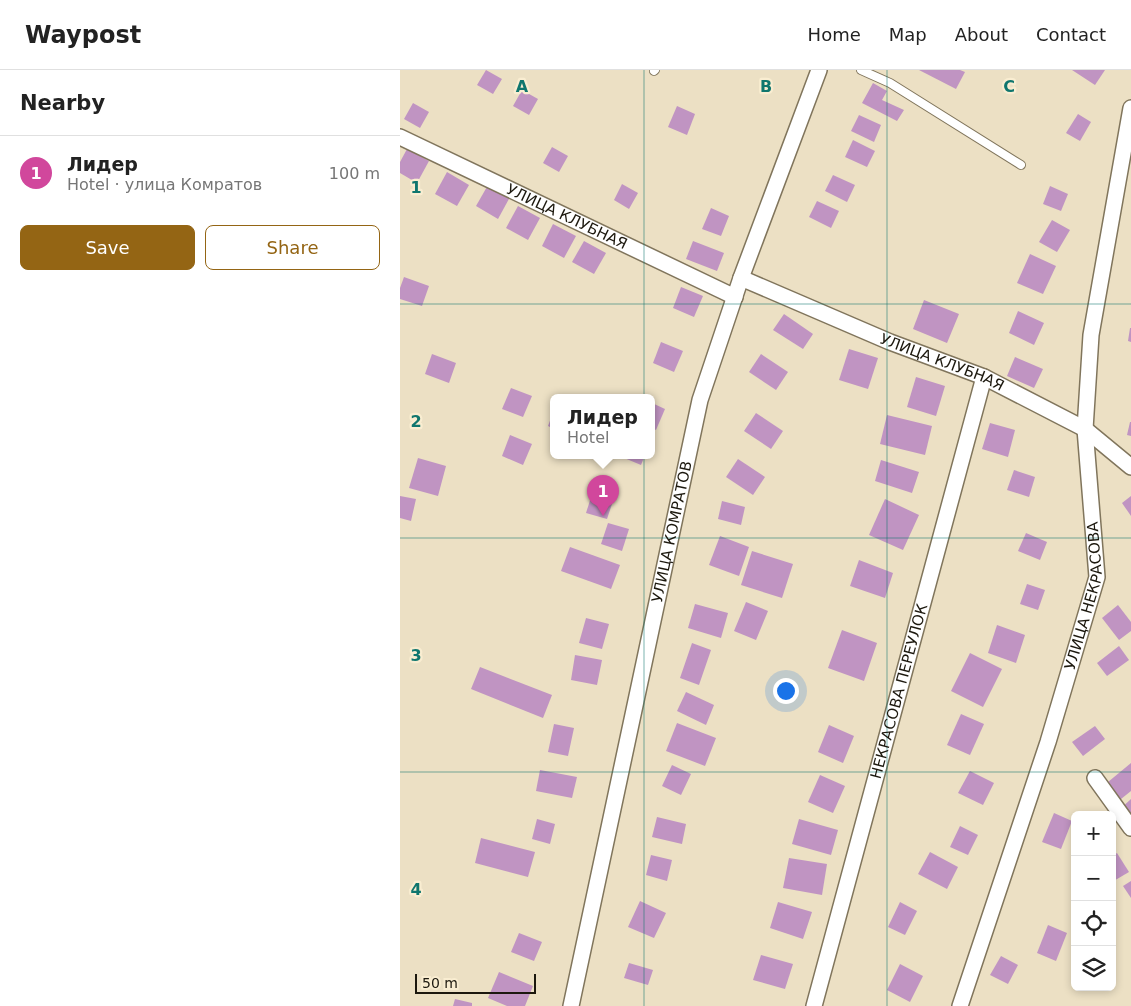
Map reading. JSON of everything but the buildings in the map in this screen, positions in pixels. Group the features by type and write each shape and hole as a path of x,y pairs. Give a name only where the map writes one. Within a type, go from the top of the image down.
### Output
{"street":[{"name":"УЛИЦА КОМРАТОВ","path":"571,1006 700,400 741,278 819,70"},
{"name":"УЛИЦА НЕКРАСОВА","path":"960,1006 1048,742 1097,576 1085,429 1091,335 1131,108"},
{"name":"УЛИЦА КЛУБНАЯ","path":"400,137 735,297"},
{"name":"УЛИЦА КЛУБНАЯ","path":"741,278 890,342 984,377 1085,429 1131,467"},
{"name":"НЕКРАСОВА ПЕРЕУЛОК","path":"814,1006 984,377"},
{"path":"1095,778 1131,828"}],"lane":[{"path":"862,70 890,83 1021,165"}],"place":[{"name":"Лидер","path":"603,516"}]}
